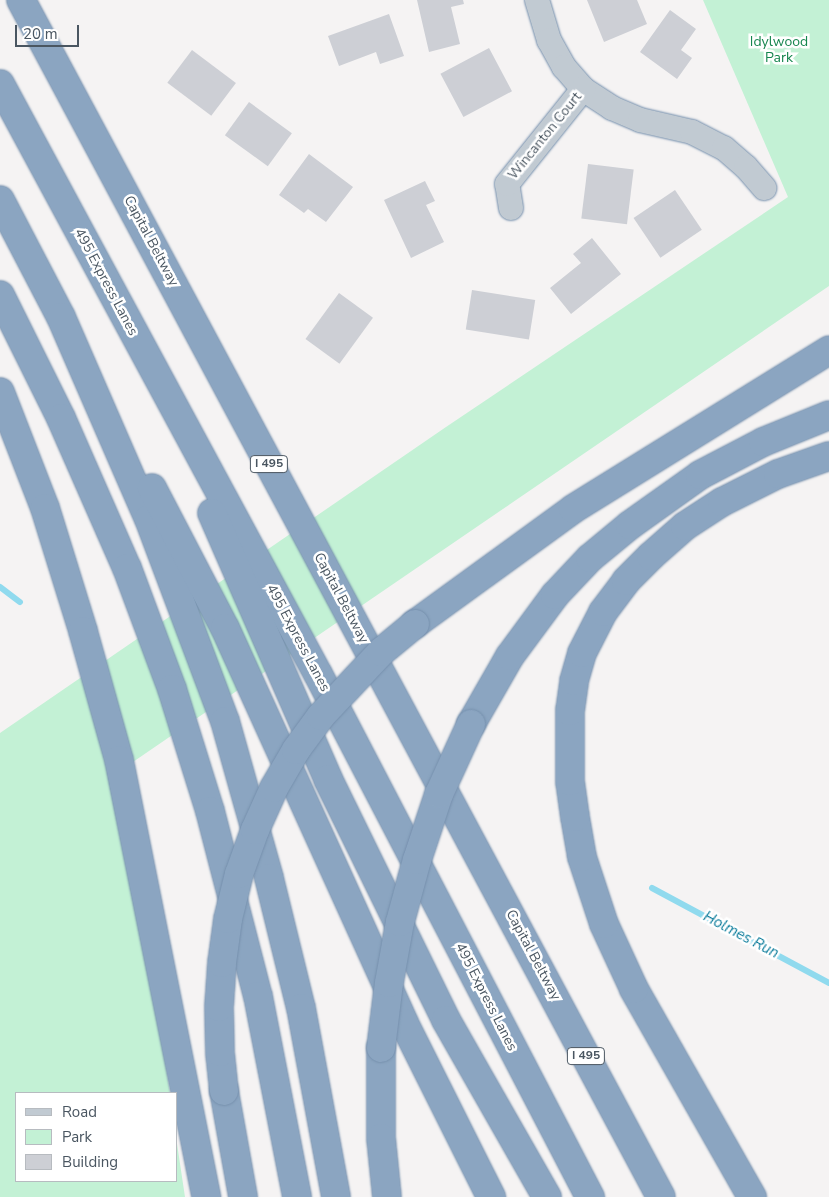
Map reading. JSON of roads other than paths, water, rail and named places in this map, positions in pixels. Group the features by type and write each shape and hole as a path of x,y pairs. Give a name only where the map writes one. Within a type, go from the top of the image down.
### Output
{"highway":[{"name":"Capital Beltway","path":"21,0 660,1193"},
{"name":"495 Express Lanes","path":"0,84 327,692 590,1197"},
{"path":"0,200 225,628 404,1023 491,1197"},
{"path":"0,295 61,418 127,568 172,689 210,810 258,996 297,1197"},
{"path":"60,317 149,519 224,721 269,878 301,1008 336,1197"},
{"path":"137,339 328,778 446,1020 547,1197"},
{"path":"243,1197 224,1092 220,1052 219,1007 222,963 228,919 239,874 255,830 274,788 296,750 321,716 381,652 415,624 573,509 829,350"},
{"path":"752,399 801,384 829,370"},
{"path":"0,392 45,508 119,760 206,1197"},
{"path":"387,1197 381,1138 381,1048 389,984 399,931 417,860 439,794 471,724 510,656 555,595 597,552 630,525 700,475 763,442 829,415"},
{"path":"752,1197 634,989 604,924 582,857 570,781 570,711 574,681 582,653 602,612 626,581 651,556 685,526 730,498 778,474 829,456"}],"street":[{"path":"537,0 549,40 564,67 583,88 612,108 640,120 692,132 724,148 746,166 764,188"},
{"name":"Wincanton Court","path":"511,208 507,184 583,88"}],"waterway":[{"name":"Holmes Run","path":"0,587 20,602"},
{"name":"Holmes Run","path":"652,888 829,983"}],"park label":[{"name":"Idylwood Park","path":"779,50"}]}
